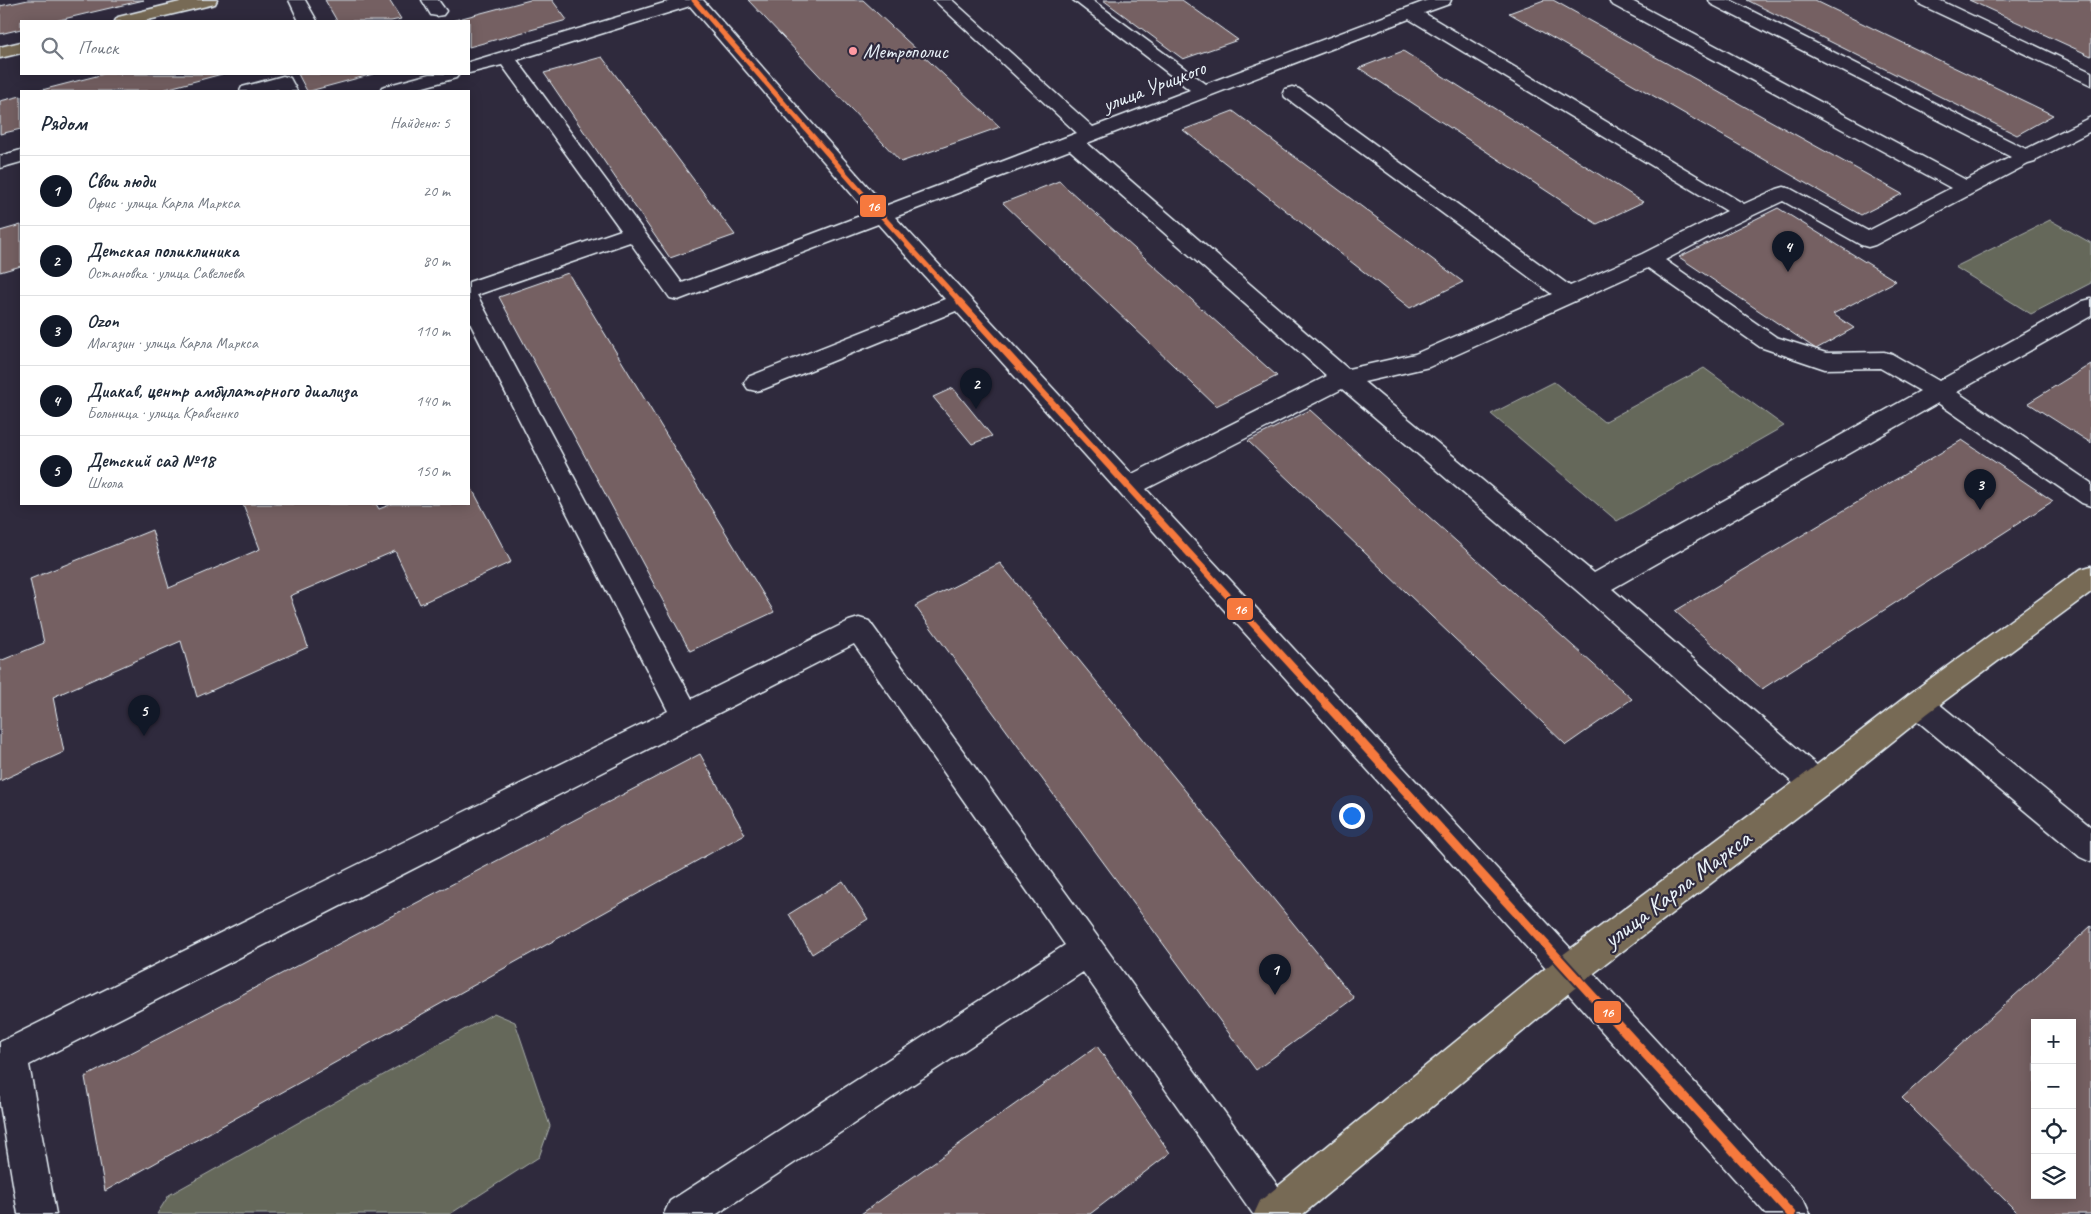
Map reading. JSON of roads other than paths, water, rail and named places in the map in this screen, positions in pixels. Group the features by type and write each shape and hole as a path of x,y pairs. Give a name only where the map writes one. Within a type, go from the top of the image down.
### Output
{"main road":[{"path":"128,20 209,0"},
{"path":"0,52 20,47"},
{"name":"улица Карла Маркса","path":"1274,1213 1569,970 1816,784 1918,704 2091,577"}],"street":[{"path":"296,0 307,20"},
{"path":"470,68 693,0 881,215 1792,1214"},
{"path":"942,0 1081,138 1344,378 1592,587 1816,784"},
{"path":"1080,0 1202,91"},
{"name":"улица Урицкого","path":"634,233 678,293 1443,0"},
{"path":"1617,0 1968,189"},
{"path":"1717,0 2028,158"},
{"path":"1925,0 2091,79"},
{"path":"1410,12 1743,212"},
{"path":"470,290 634,233 506,58"},
{"path":"393,90 446,75"},
{"path":"253,90 283,82"},
{"path":"1292,93 1568,295"},
{"path":"1128,487 1344,378 1421,361 1650,259 1784,193 1868,240 2028,158 2091,123"},
{"path":"0,162 20,156"},
{"path":"1650,259 1768,342 1825,361 1884,360 1940,392 2091,496"},
{"path":"470,302 686,716"},
{"path":"756,384 960,302"},
{"path":"1592,587 2091,306"},
{"path":"37,1214 5,1059 859,629 1274,1213"},
{"path":"1918,704 2091,847"},
{"path":"683,1214 1087,950"}],"place":[{"name":"Метрополис","path":"853,51"},
{"name":"Диакав, центр амбулаторного диализа","path":"1788,272"},
{"name":"Детская поликлиника","path":"976,409"},
{"name":"Ozon","path":"1980,510"},
{"name":"Детский сад №18","path":"144,736"},
{"name":"Свои люди","path":"1275,995"}]}
